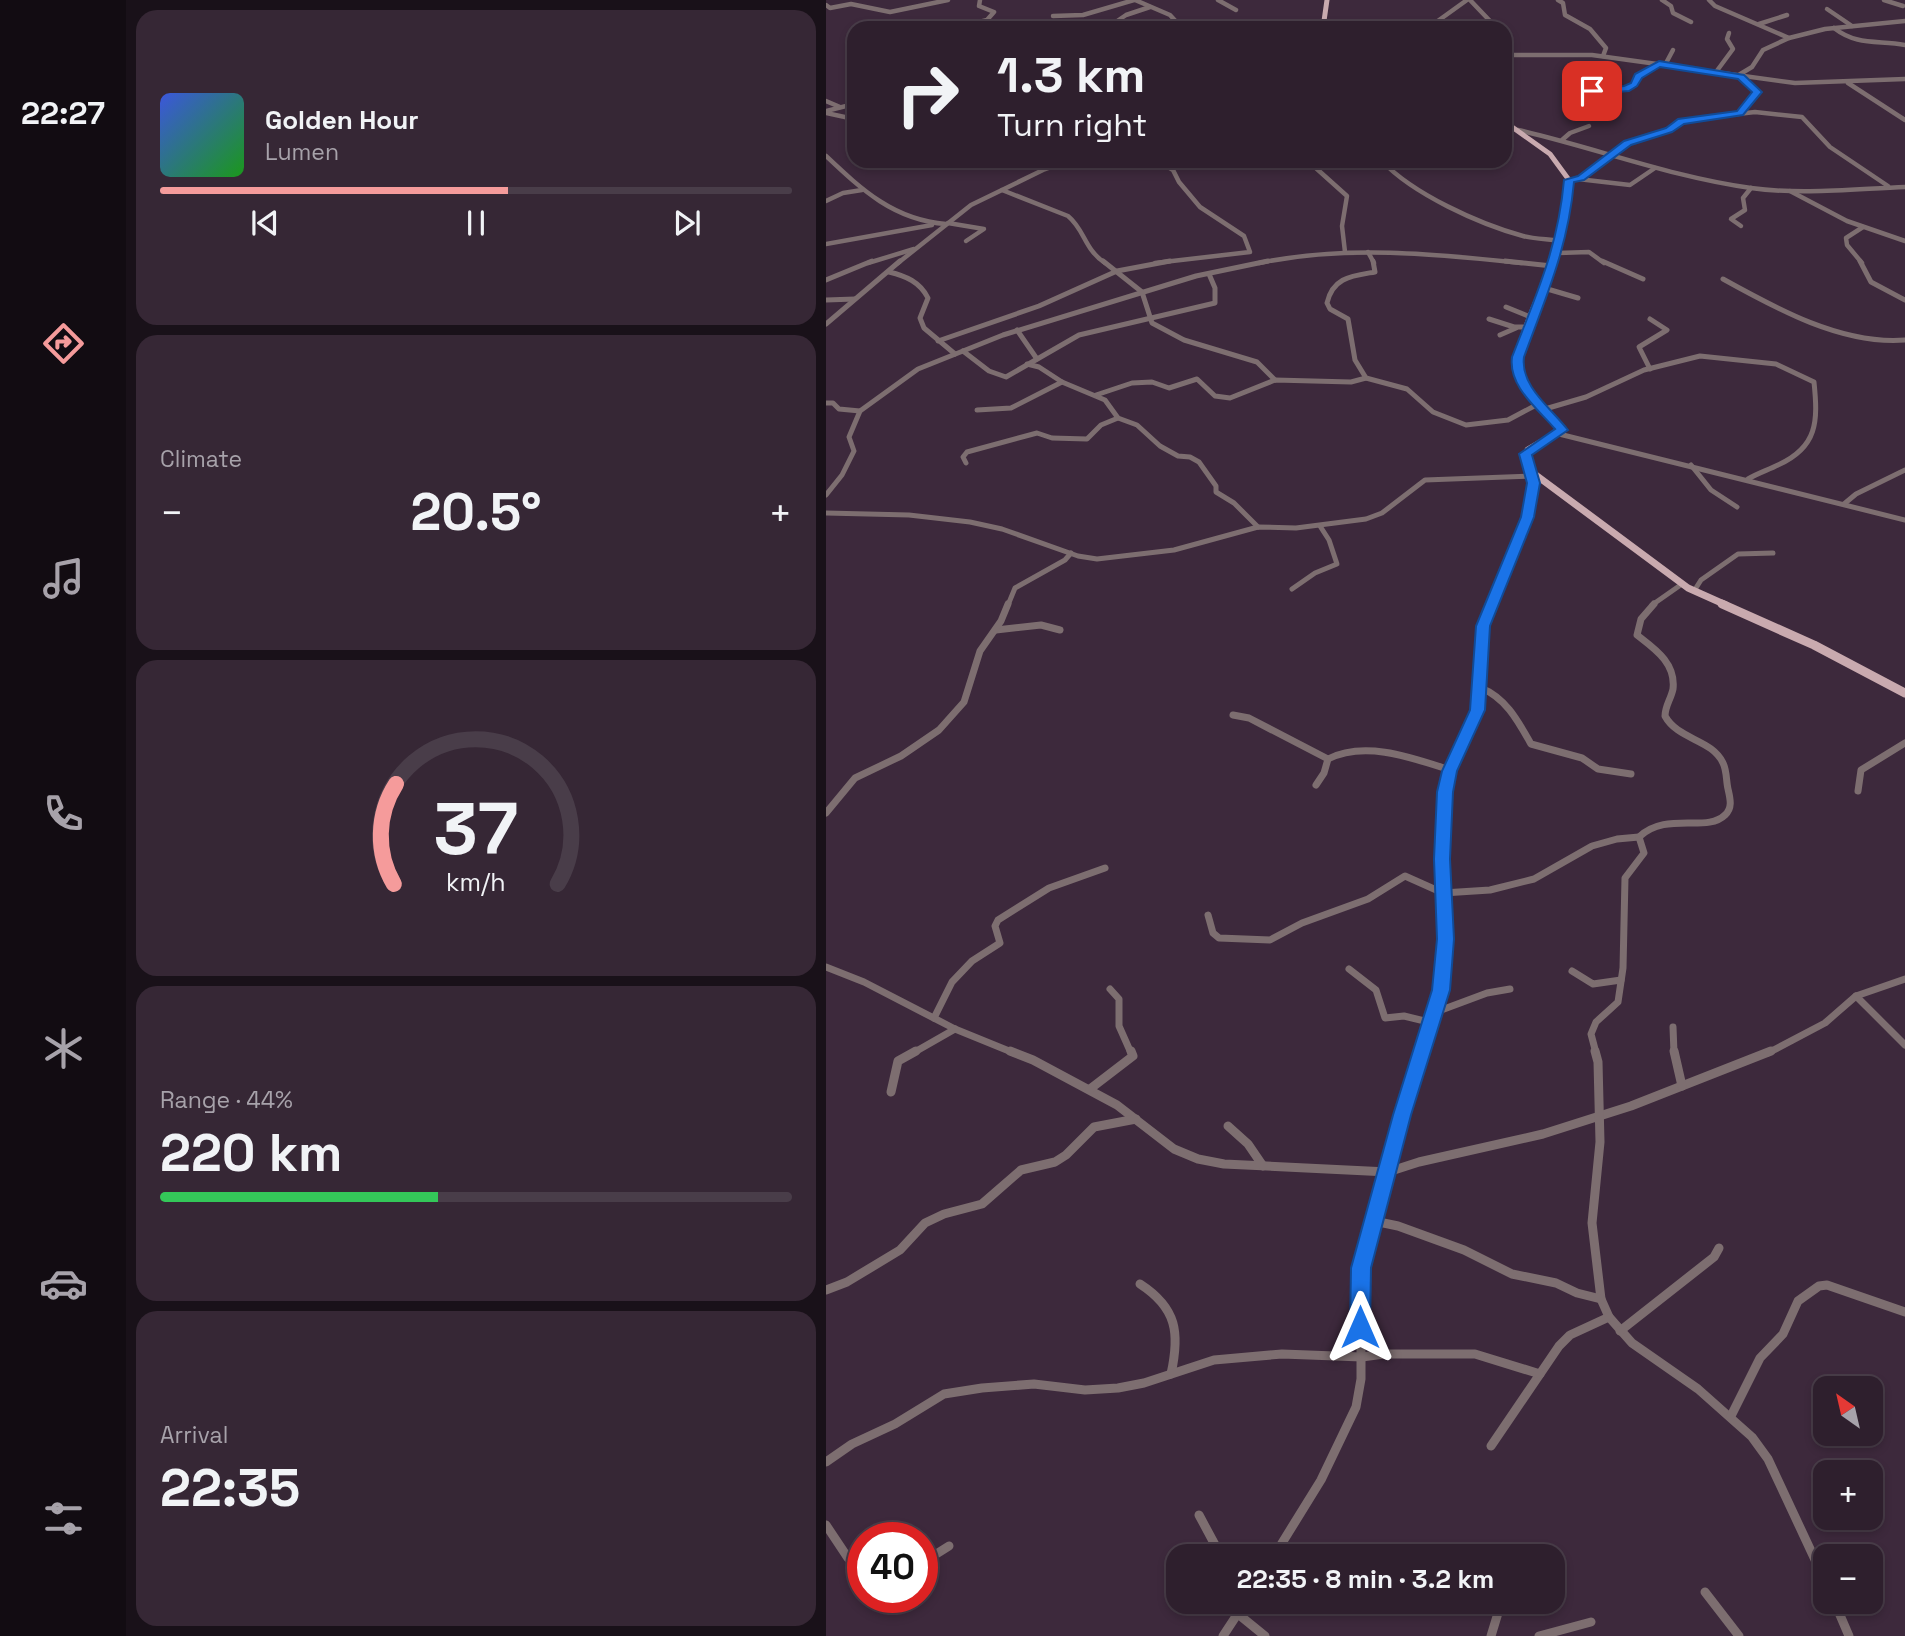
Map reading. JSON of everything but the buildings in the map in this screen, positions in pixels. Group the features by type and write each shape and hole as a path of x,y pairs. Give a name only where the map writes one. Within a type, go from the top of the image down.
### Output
{"main road":[{"path":"1324,21 1326,0"},
{"path":"1512,126 1550,154 1569,180 1558,253 1529,327 1516,370 1522,383 1562,430 1528,450 1525,460 1530,473 1693,591 1814,645 1904,691"}],"street":[{"path":"844,0 888,12 945,0"},
{"path":"826,5 830,8 869,0"},
{"path":"980,0 979,6 994,12 984,21"},
{"path":"1053,16 1061,18 1089,14 1146,0"},
{"path":"1217,0 1236,10"},
{"path":"1438,21 1468,0 1490,21"},
{"path":"1558,0 1563,3 1565,15 1598,36 1606,48 1603,56"},
{"path":"1662,0 1671,6 1673,13 1691,22"},
{"path":"1709,0 1715,6 1789,38"},
{"path":"1884,0 1904,8"},
{"path":"1136,1 1170,15 1176,21"},
{"path":"1117,21 1126,15 1151,7"},
{"path":"1827,9 1852,26"},
{"path":"1758,24 1787,15"},
{"path":"1739,77 1752,67 1763,50 1805,32 1905,21"},
{"path":"1833,28 1844,36 1863,43 1905,45"},
{"path":"1716,72 1733,49 1727,39 1729,33"},
{"path":"1665,65 1673,50"},
{"path":"1512,55 1603,56 1794,83 1905,79"},
{"path":"1586,91 1626,89 1634,84 1638,76 1659,64"},
{"path":"1739,77 1757,92 1740,113"},
{"path":"1848,82 1905,120"},
{"path":"826,101 840,107"},
{"path":"826,112 847,106"},
{"path":"826,112 847,117"},
{"path":"1578,179 1610,154 1634,141 1669,130 1686,120 1767,112 1802,117 1830,147 1889,187"},
{"path":"1562,140 1570,133 1589,126"},
{"path":"1518,130 1562,140 1655,168 1751,188 1789,191 1905,187"},
{"path":"826,156 862,190 902,215 937,224"},
{"path":"826,324 947,223 980,200 1052,168"},
{"path":"938,341 1038,306 1117,271 1154,262 1250,252 1244,236 1200,207 1169,168"},
{"path":"1316,168 1347,196 1342,226 1345,252"},
{"path":"1389,168 1397,177 1482,221 1524,237 1561,241"},
{"path":"1569,180 1630,185 1655,168"},
{"path":"1741,226 1731,219 1745,210 1743,198 1751,188"},
{"path":"826,201 842,193 862,190"},
{"path":"1002,190 1068,216 1074,221 1093,254 1125,276 1130,285 1142,292 1149,320 1184,340 1257,362 1275,380"},
{"path":"1789,191 1863,228 1905,241"},
{"path":"826,244 947,223 984,229 966,241"},
{"path":"1863,228 1846,238 1847,245 1865,267 1871,282 1905,300"},
{"path":"826,280 885,256 916,248"},
{"path":"826,495 846,472 854,451 849,437 860,411 912,372 1017,330 1209,274 1293,256 1345,252 1444,254 1552,266"},
{"path":"1366,378 1355,360 1349,319 1330,309 1327,303 1333,286 1342,278 1376,270 1368,252"},
{"path":"1558,253 1589,252 1610,267 1643,279"},
{"path":"889,272 914,280 924,290 928,298 921,321 924,328 955,354"},
{"path":"963,351 989,371 1006,377 1079,335 1217,302 1209,274"},
{"path":"1723,279 1769,304 1867,341 1881,343 1905,340"},
{"path":"1544,288 1578,298"},
{"path":"826,300 855,299"},
{"path":"1506,307 1533,318"},
{"path":"1489,318 1518,327 1529,327"},
{"path":"1650,319 1667,331 1639,347 1639,352 1650,369"},
{"path":"1500,335 1518,327"},
{"path":"1017,330 1037,359"},
{"path":"1096,395 1142,382 1161,382 1169,388 1197,379 1215,396 1230,398 1275,380 1351,382 1366,378 1407,389 1433,411 1466,425 1508,420 1543,406 1586,397 1650,369 1706,355 1776,364 1814,382 1816,406 1813,438 1793,459 1748,479"},
{"path":"1027,364 1038,366 1062,382 1105,400 1118,418"},
{"path":"977,410 1007,410 1031,401 1062,382"},
{"path":"826,403 860,411"},
{"path":"966,463 963,457 967,453 1037,433 1052,438 1087,439 1101,425 1125,418 1137,425 1150,439 1178,456 1191,457 1199,462 1216,486 1216,492 1234,503 1258,527"},
{"path":"1559,434 1905,520"},
{"path":"1691,466 1717,495 1737,507"},
{"path":"1844,504 1856,494 1905,470"},
{"path":"826,513 909,514 970,522 1016,533 1097,559 1153,553 1258,527 1320,526 1375,516 1425,480 1530,473 1533,483 1528,517 1483,626 1478,710 1450,771 1444,810 1445,939 1441,990 1433,1023 1402,1115 1361,1268 1362,1357 1356,1407 1343,1438 1281,1544"},
{"path":"1293,589 1315,573 1337,564 1332,547 1320,526"},
{"path":"826,813 855,778 901,756 939,730 964,702 980,651 996,630 1018,584 1065,560 1072,553"},
{"path":"1693,591 1701,580 1738,554 1773,553"},
{"path":"1208,915 1213,933 1219,938 1264,942 1314,918 1368,899 1405,876 1443,893 1510,887 1554,869 1592,846 1617,839 1639,837 1650,826 1668,821 1715,820 1730,810 1724,763 1712,751 1674,728 1668,721 1663,709 1671,696 1670,672 1665,660 1637,635 1636,629 1648,609 1683,585 1701,580"},
{"path":"996,630 1041,625 1060,630"},
{"path":"1481,688 1493,693 1514,714 1531,744 1581,758 1598,769 1631,774"},
{"path":"1233,715 1249,718 1328,759"},
{"path":"1858,791 1861,770 1905,743"},
{"path":"1316,785 1324,773 1328,759 1342,751 1364,750 1450,771"},
{"path":"1639,837 1644,853 1625,877 1622,897 1623,968 1616,1006 1592,1027 1591,1034 1598,1062 1600,1142 1592,1223 1601,1298 1609,1317 1632,1343 1731,1416 1768,1459 1813,1555"},
{"path":"934,1018 952,982 972,961 1000,943 995,926 998,920 1042,891 1105,868"},
{"path":"826,967 864,982 955,1028 1002,1045 1090,1089 1136,1119 1174,1149 1198,1159 1224,1164 1388,1172 1599,1118 1792,1042 1825,1023 1856,996 1905,979"},
{"path":"1349,969 1360,975 1370,988 1376,990 1385,1018 1404,1016 1433,1023"},
{"path":"1572,971 1594,984 1620,980"},
{"path":"1090,1089 1133,1056 1119,1026 1119,999 1110,989"},
{"path":"1436,1012 1487,993 1510,989"},
{"path":"1856,996 1905,1045"},
{"path":"1673,1027 1673,1047 1682,1086"},
{"path":"891,1092 898,1061 955,1028"},
{"path":"826,1290 847,1282 900,1250 925,1223 944,1214 982,1204 1021,1170 1055,1162 1094,1128 1136,1119"},
{"path":"1228,1126 1253,1149 1263,1166"},
{"path":"1374,1221 1398,1226 1464,1250 1512,1274 1556,1283 1577,1293 1601,1298"},
{"path":"1620,1331 1714,1257 1719,1248"},
{"path":"1140,1284 1156,1293 1165,1304 1175,1326 1177,1352 1171,1374"},
{"path":"1731,1416 1766,1349 1783,1334 1798,1301 1819,1286 1827,1285 1905,1312"},
{"path":"1491,1446 1559,1346 1570,1335 1609,1317"},
{"path":"826,1462 852,1444 895,1424 944,1394 1034,1384 1100,1390 1144,1383 1214,1360 1282,1354 1362,1357 1384,1354 1475,1354 1540,1374"},
{"path":"1199,1515 1215,1544"},
{"path":"826,1525 847,1556"},
{"path":"938,1553 949,1546"},
{"path":"1705,1592 1739,1636"},
{"path":"1223,1636 1238,1614 1265,1636"},
{"path":"1491,1636 1498,1614"},
{"path":"1840,1614 1849,1636"},
{"path":"1539,1636 1556,1634 1591,1622"}],"route":[{"path":"1360,1327 1361,1268 1402,1115 1433,1023 1441,990 1445,939 1442,859 1445,792 1450,771 1478,710 1483,626 1528,517 1533,483 1525,454 1562,430 1522,383 1516,370 1518,357 1558,253 1566,219 1569,180 1581,178 1628,143 1669,130 1681,121 1740,113 1756,95 1757,89 1741,77 1659,64 1638,76 1634,84 1626,89 1592,91"}]}
